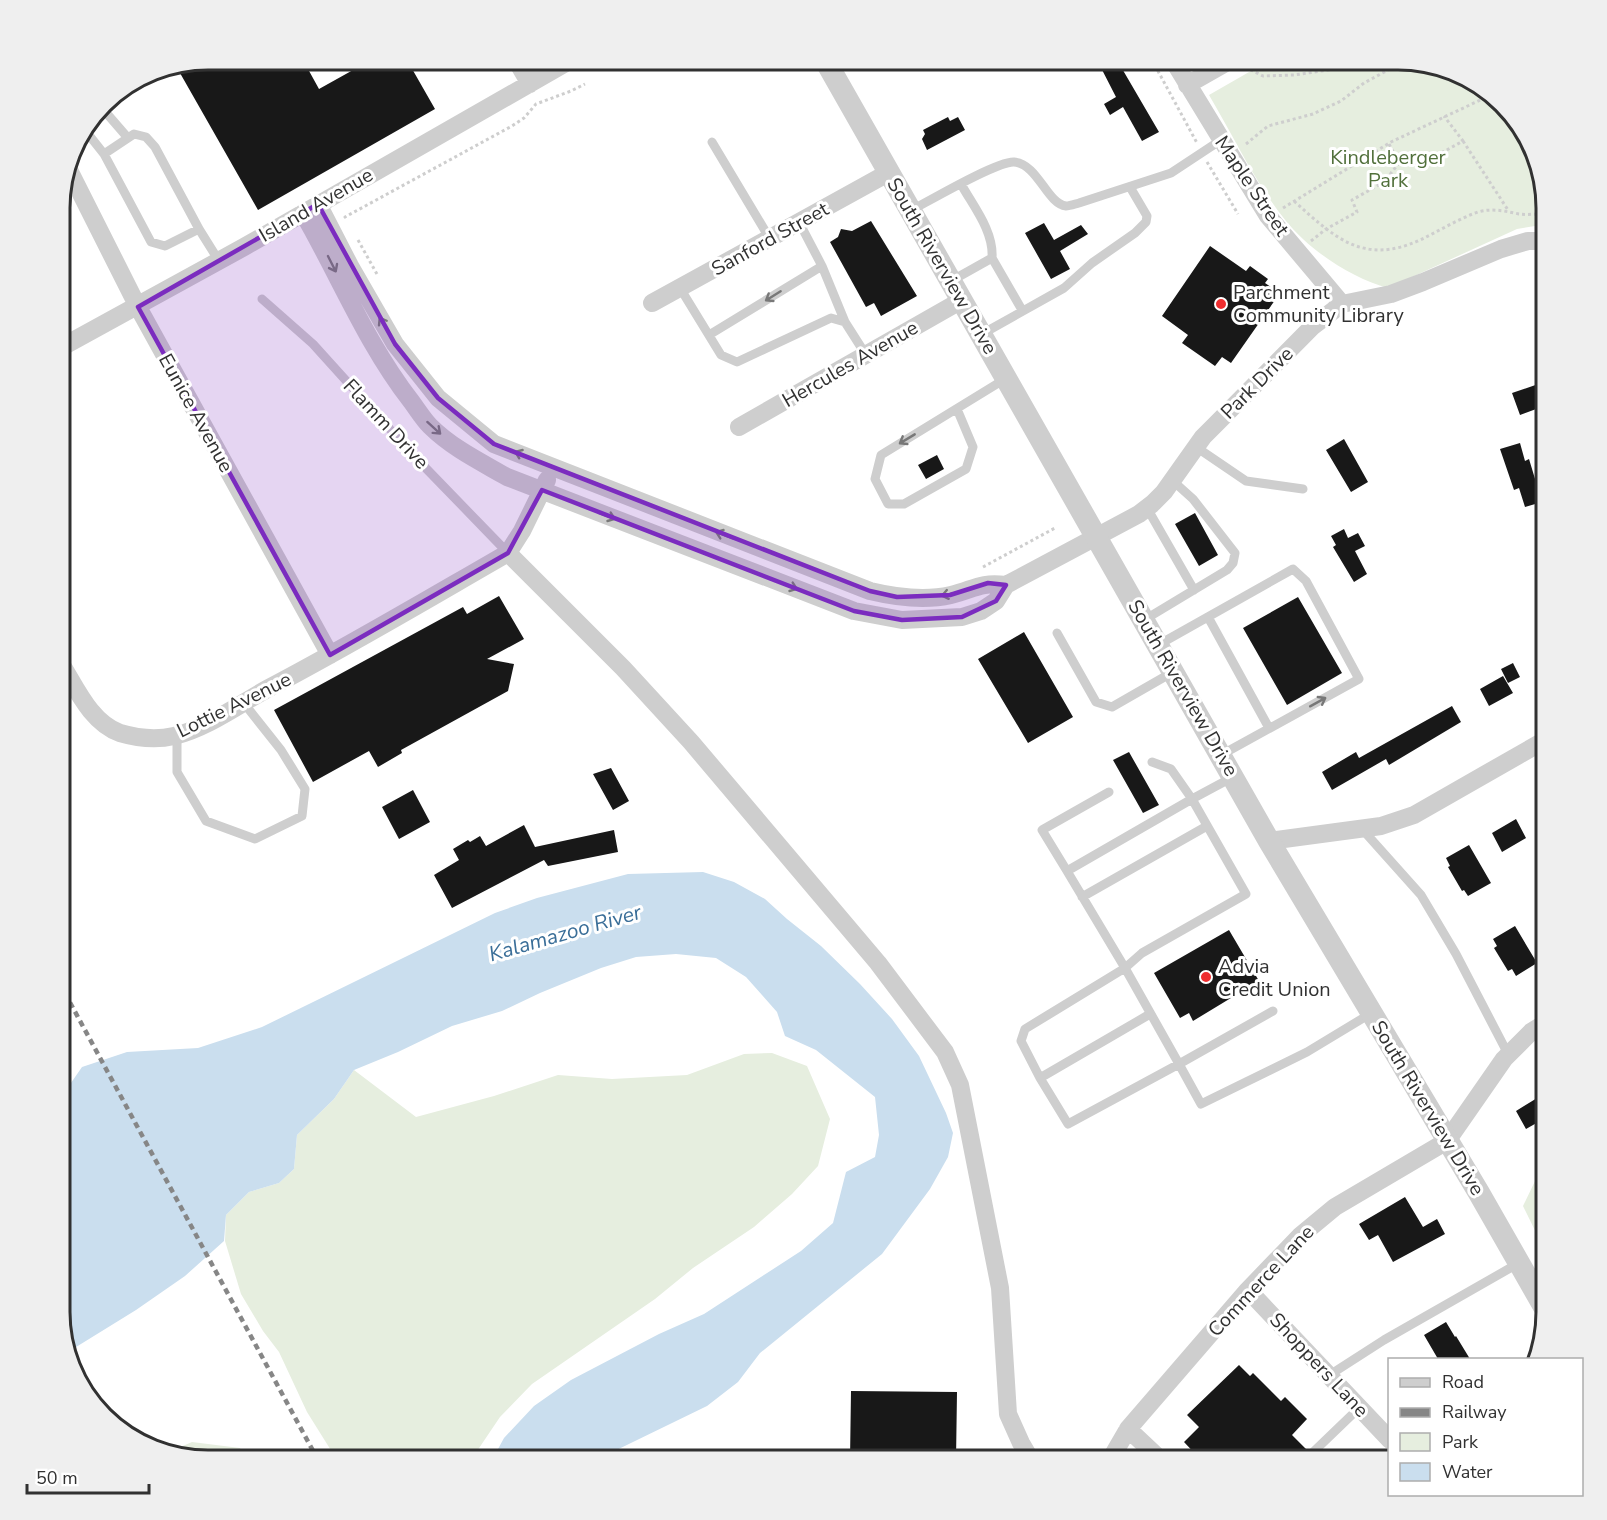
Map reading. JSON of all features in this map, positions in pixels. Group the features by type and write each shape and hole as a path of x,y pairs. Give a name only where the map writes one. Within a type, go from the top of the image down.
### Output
{"street":[{"path":"522,70 530,84"},
{"name":"Island Avenue","path":"71,342 138,307 554,70"},
{"name":"South Riverview Drive","path":"831,70 1269,841 1536,1293"},
{"name":"Maple Street","path":"1179,70 1268,216 1341,304"},
{"path":"1187,85 1219,70"},
{"name":"Sanford Street","path":"652,303 888,173"},
{"name":"Eunice Avenue","path":"74,178 138,307 330,655"},
{"path":"311,208 350,266 395,344 438,398 494,444 870,591 897,597 921,597 950,595 988,583 1006,585 996,601 981,611 962,617 902,620 854,611 507,477 469,455 431,427 395,381 362,326 329,258 311,208"},
{"name":"Park Drive","path":"1006,585 1147,508 1164,492 1220,419 1314,326 1341,304 1402,290 1501,249 1536,241"},
{"name":"Hercules Avenue","path":"739,427 866,355 956,290"},
{"path":"553,467 522,531 508,553 623,668 691,742 878,963 945,1052 960,1084 1000,1288 1008,1414 1024,1450"},
{"name":"Lottie Avenue","path":"71,680 94,717 110,727 142,737 159,738 177,735 207,722 330,655 508,553"},
{"path":"1269,841 1381,826 1414,815 1536,745"},
{"path":"1447,1141 1509,1054 1536,1029"},
{"name":"Commerce Lane","path":"1116,1450 1128,1429 1248,1290 1300,1236 1335,1207 1447,1141"},
{"name":"Shoppers Lane","path":"1248,1290 1388,1439"},
{"path":"1128,1429 1150,1450"}],"lane":[{"path":"108,114 128,138"},
{"path":"104,154 134,134 146,137 155,147 199,230 219,261"},
{"path":"91,137 104,154 151,242 165,246 199,230"},
{"path":"910,211 995,167 1011,162 1021,163 1037,177 1058,204 1066,206 1171,173 1221,140"},
{"path":"712,142 770,239"},
{"path":"961,184 984,223 993,249 992,258 1022,310"},
{"path":"982,334 1064,288 1092,263 1135,233 1146,222 1147,216 1130,187"},
{"path":"799,222 822,266 845,322 866,355"},
{"path":"956,290 992,258"},
{"path":"709,335 822,266"},
{"path":"680,288 721,355 737,362 831,318 845,322"},
{"name":"Flamm Drive","path":"262,299 313,344 415,456 508,553"},
{"path":"957,409 973,447 966,469 904,504 888,504 875,478 881,455 1007,378"},
{"path":"1197,447 1246,481 1303,489"},
{"path":"1144,620 1227,570 1233,564 1235,553 1193,499 1173,481"},
{"path":"1147,508 1194,590"},
{"path":"1158,645 1293,569 1306,581 1359,679 1220,755"},
{"path":"1208,617 1273,726"},
{"path":"1057,633 1096,702 1104,706 1112,707 1173,672"},
{"path":"177,735 177,772 206,821 255,839 302,816 305,789 281,750 243,702"},
{"path":"1152,762 1171,769 1192,799 1246,894 1142,953 1125,968 1024,1029 1022,1041 1040,1078 1068,1124 1273,1011"},
{"path":"1067,871 1233,777"},
{"path":"1109,792 1042,830 1125,968 1201,1104 1307,1052 1371,1013"},
{"path":"1082,897 1207,826"},
{"path":"1361,828 1421,894 1509,1054"},
{"path":"1040,1078 1150,1014"},
{"path":"1328,1376 1384,1340 1519,1263"},
{"path":"1315,1450 1359,1408"}],"path":[{"path":"1157,70 1238,214"},
{"path":"1251,70 1263,76 1294,75 1328,70"},
{"path":"1246,144 1268,126 1313,114 1341,101 1364,83 1387,70"},
{"path":"351,227 345,217 512,126 524,118 536,104 585,84"},
{"path":"1268,216 1389,144 1483,99"},
{"path":"1444,116 1508,210"},
{"path":"1326,230 1358,212 1352,200 1384,182 1399,163 1408,160 1425,162 1463,141"},
{"path":"1389,144 1399,163"},
{"path":"1294,201 1326,230 1349,244 1374,251 1417,241 1479,212 1508,210 1520,214 1536,213"},
{"path":"356,238 379,279"},
{"path":"977,569 1055,528"}],"highlighted area":[{"path":"318,204 395,344 438,398 494,444 870,591 897,597 950,595 988,583 1006,585 996,601 962,617 902,620 854,611 542,490 508,553 330,655 138,307"}],"green space":[{"name":"Kindleberger Park","path":"1253,70 1399,70 1426,73 1451,81 1483,99 1496,111 1522,147 1534,181 1536,226 1517,229 1388,288 1375,284 1319,253 1286,221 1255,176 1209,95"},
{"path":"772,1053 807,1066 830,1119 818,1166 792,1194 754,1227 532,1384 500,1417 478,1450 331,1450 307,1412 279,1352 263,1331 241,1294 225,1241 226,1215 249,1192 279,1183 294,1169 297,1135 334,1099 354,1070 416,1117 494,1096 558,1075 612,1079 687,1075 744,1054"},
{"path":"1536,1179 1536,1233 1523,1206"},
{"path":"192,1442 241,1450 208,1450 181,1447"}],"water":[{"name":"Kalamazoo River","path":"703,872 734,882 765,899 821,946 892,1019 919,1056 953,1133 948,1157 930,1189 882,1254 760,1353 738,1382 707,1406 617,1450 497,1450 504,1438 534,1406 571,1380 659,1334 704,1314 801,1251 833,1223 846,1172 875,1157 879,1135 875,1097 816,1050 785,1036 777,1012 746,977 716,958 676,954 636,957 601,968 502,1011 452,1026 354,1070 334,1099 297,1135 294,1169 279,1183 249,1192 226,1215 224,1241 185,1276 75,1348 71,1321 71,1083 82,1067 127,1052 198,1048 262,1027 495,913 537,898 628,874"}],"building":[{"path":"208,70 309,70 319,89 353,70 413,70 435,109 258,210 180,73"},
{"path":"1102,70 1123,70 1159,132 1142,141 1123,107 1110,115 1104,104 1116,97"},
{"path":"948,117 950,121 958,117 965,130 927,150 922,139 925,134 923,130"},
{"path":"871,221 917,296 881,316 874,303 866,307 830,242 838,237 841,229 852,231"},
{"path":"1044,223 1054,240 1081,225 1088,234 1060,251 1070,269 1051,279 1025,233"},
{"name":"Parchment Community Library","path":"1210,246 1246,271 1250,266 1268,279 1265,283 1280,293 1231,363 1222,357 1215,366 1182,343 1188,335 1162,316"},
{"path":"1536,385 1536,409 1520,415 1512,393"},
{"path":"1344,439 1368,482 1351,492 1326,450"},
{"path":"1520,443 1525,461 1529,459 1536,482 1536,504 1525,507 1519,488 1514,490 1500,449"},
{"path":"937,455 944,469 926,479 918,465"},
{"path":"1195,513 1218,555 1199,566 1175,524"},
{"path":"1344,529 1348,538 1358,533 1365,546 1355,551 1367,574 1354,582 1333,547 1336,545 1331,536"},
{"path":"499,596 524,639 487,659 514,664 508,691 401,750 402,753 378,767 369,751 313,782 274,710 463,607 467,614"},
{"path":"1298,597 1342,673 1287,705 1243,628"},
{"path":"1024,632 1073,717 1028,743 978,659"},
{"path":"1513,663 1520,677 1508,683 1501,669"},
{"path":"1503,676 1513,693 1489,706 1480,689"},
{"path":"1452,706 1461,722 1389,765 1386,759 1332,790 1322,772 1356,752 1359,758"},
{"path":"1129,752 1159,805 1143,813 1113,760"},
{"path":"611,768 629,801 613,810 593,774"},
{"path":"413,790 430,822 399,839 382,807"},
{"path":"1516,819 1526,838 1502,852 1492,833"},
{"path":"524,825 535,847 614,830 618,852 548,866 544,860 452,908 434,875 459,860 453,849 480,836 486,846"},
{"path":"1469,845 1491,883 1468,896 1464,890 1462,891 1448,867 1450,866 1446,858"},
{"path":"1515,926 1536,964 1516,976 1512,969 1508,971 1494,948 1497,946 1493,939"},
{"name":"Advia Credit Union","path":"1229,930 1259,981 1193,1021 1189,1013 1180,1018 1154,973"},
{"path":"1536,1099 1536,1123 1526,1129 1516,1111"},
{"path":"1405,1197 1423,1227 1437,1219 1445,1234 1393,1262 1378,1235 1369,1240 1359,1224"},
{"path":"1446,1322 1469,1358 1437,1358 1424,1335"},
{"path":"1239,1365 1250,1376 1253,1373 1281,1401 1285,1397 1307,1419 1292,1435 1306,1449 1192,1450 1184,1442 1199,1427 1187,1415"},
{"path":"851,1391 957,1392 956,1450 850,1450"}],"railway":[{"path":"71,1004 313,1450"}],"place":[{"name":"Parchment Community Library","path":"1221,304"},
{"name":"Advia Credit Union","path":"1206,977"}]}
